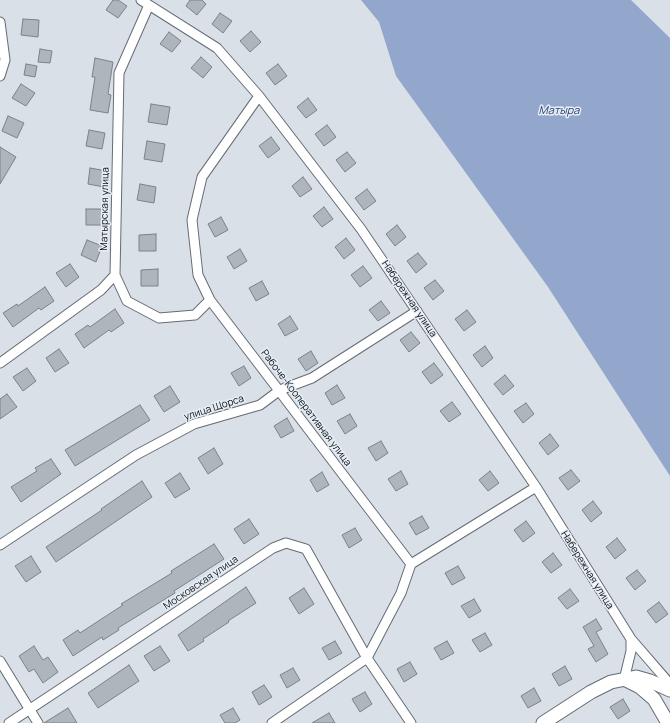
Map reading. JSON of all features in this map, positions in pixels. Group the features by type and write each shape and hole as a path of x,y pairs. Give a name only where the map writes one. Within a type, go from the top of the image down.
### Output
{"main road":[{"path":"543,723 591,692 611,682 636,677 670,690"},
{"path":"624,680 640,687 654,699 668,723"}],"street":[{"name":"Набережная улица","path":"145,3 217,48 259,96 361,229 536,486 631,639 670,684"},
{"name":"Матырская улица","path":"115,275 119,73 145,3"},
{"path":"0,22 5,60 0,76"},
{"name":"Рабоче-Кооперативная улица","path":"259,96 202,178 192,220 198,276 210,300 411,564"},
{"path":"0,363 101,290 115,275 127,301 159,318 195,315 210,300"},
{"name":"улица Щорса","path":"0,545 136,456 194,424 260,405 280,390 312,378 417,312"},
{"path":"272,723 367,658 401,593 411,564 536,486"},
{"name":"Московская улица","path":"9,723 273,548 286,544 306,549 367,658"},
{"path":"624,680 631,651 631,639"},
{"path":"367,658 411,723"},
{"path":"0,661 38,723"}],"water":[{"name":"Матыра","path":"361,0 631,0 670,38 670,476 548,287 396,76 379,22"}],"building":[{"path":"113,0 118,0 127,6 118,18 106,10"},
{"path":"190,0 202,0 206,4 197,15 186,6"},
{"path":"220,13 232,21 223,33 212,24"},
{"path":"23,19 39,20 38,37 21,35"},
{"path":"251,31 261,42 250,52 240,41"},
{"path":"169,32 181,41 172,52 160,44"},
{"path":"40,49 52,51 50,63 38,62"},
{"path":"201,57 212,67 203,78 191,68"},
{"path":"95,58 113,62 108,94 111,95 108,113 90,110 95,77 92,77"},
{"path":"26,64 37,66 35,77 24,75"},
{"path":"278,64 287,76 275,85 266,73"},
{"path":"21,84 35,93 26,106 12,98"},
{"path":"308,98 317,110 306,118 297,107"},
{"path":"151,104 170,107 167,125 148,122"},
{"path":"8,116 24,123 17,138 2,131"},
{"path":"327,125 336,137 324,146 315,134"},
{"path":"89,130 105,133 102,149 86,146"},
{"path":"271,137 280,149 268,158 259,146"},
{"path":"147,141 165,144 162,162 144,159"},
{"path":"0,147 16,157 0,184"},
{"path":"347,152 356,163 345,172 336,160"},
{"path":"90,168 107,171 104,187 88,184"},
{"path":"303,177 312,189 300,197 292,186"},
{"path":"140,184 156,187 154,203 137,200"},
{"path":"367,189 376,201 364,210 355,198"},
{"path":"324,207 333,219 322,227 313,216"},
{"path":"86,209 102,209 103,225 86,225"},
{"path":"221,217 228,230 215,237 208,224"},
{"path":"397,225 406,237 395,246 386,234"},
{"path":"156,234 156,251 139,251 139,235"},
{"path":"346,238 355,250 344,259 335,247"},
{"path":"87,240 102,246 96,262 81,255"},
{"path":"240,249 247,261 234,269 227,257"},
{"path":"418,253 427,264 416,273 407,261"},
{"path":"70,264 79,277 66,287 56,273"},
{"path":"363,266 372,278 360,287 351,275"},
{"path":"158,269 158,286 141,286 141,270"},
{"path":"435,280 444,291 433,300 424,288"},
{"path":"262,281 269,294 256,301 249,288"},
{"path":"45,287 54,301 41,310 39,308 13,327 3,313 17,304 18,306"},
{"path":"381,301 390,313 378,321 369,310"},
{"path":"115,309 124,323 111,332 109,330 84,348 75,334 88,325 90,327"},
{"path":"467,310 476,322 464,331 455,319"},
{"path":"290,316 298,329 285,336 278,324"},
{"path":"411,332 420,343 409,352 400,340"},
{"path":"485,346 493,358 482,367 473,355"},
{"path":"59,349 69,363 55,372 46,358"},
{"path":"311,351 318,363 306,371 298,359"},
{"path":"434,363 443,375 431,384 422,372"},
{"path":"244,366 251,378 239,386 231,373"},
{"path":"27,368 36,381 23,391 13,377"},
{"path":"505,375 514,386 503,395 494,384"},
{"path":"337,385 345,398 332,405 325,393"},
{"path":"170,386 180,402 164,412 154,396"},
{"path":"7,394 17,407 0,419 0,399"},
{"path":"452,402 461,414 449,422 440,411"},
{"path":"526,403 534,414 523,423 514,411"},
{"path":"140,405 150,420 75,466 65,450"},
{"path":"350,414 357,426 345,434 337,421"},
{"path":"287,418 294,431 281,438 274,426"},
{"path":"550,434 559,446 548,455 539,443"},
{"path":"381,441 388,453 376,461 368,448"},
{"path":"214,448 223,464 208,474 198,458"},
{"path":"51,459 61,474 21,502 11,487 37,471 35,468"},
{"path":"571,470 580,481 568,490 559,478"},
{"path":"401,471 408,484 396,491 388,479"},
{"path":"490,471 499,483 488,491 479,480"},
{"path":"322,472 329,485 317,492 310,480"},
{"path":"180,473 190,489 175,498 165,483"},
{"path":"142,481 152,497 56,562 46,547 102,510 101,509"},
{"path":"593,501 602,513 591,522 582,510"},
{"path":"422,516 429,528 416,535 409,523"},
{"path":"249,519 259,534 244,544 234,529"},
{"path":"526,521 535,533 523,542 514,530"},
{"path":"355,528 362,540 349,548 342,535"},
{"path":"617,538 626,550 615,559 606,547"},
{"path":"214,544 224,559 174,591 175,593 118,628 119,630 103,640 102,637 73,656 63,640 78,630 80,633 123,605 121,604 172,573 171,571"},
{"path":"553,553 562,565 551,573 542,562"},
{"path":"31,556 41,572 26,582 15,566"},
{"path":"458,566 465,578 452,585 445,573"},
{"path":"637,570 646,581 635,590 626,578"},
{"path":"246,587 256,603 228,621 229,622 203,639 204,641 188,651 178,635"},
{"path":"304,588 314,604 299,614 289,598"},
{"path":"570,589 579,601 567,609 558,598"},
{"path":"474,599 481,611 469,618 461,606"},
{"path":"659,602 668,614 656,623 647,611"},
{"path":"596,619 602,629 596,632 608,654 596,662 588,649 594,646 583,627"},
{"path":"485,633 492,645 480,652 472,640"},
{"path":"335,641 342,653 329,660 322,648"},
{"path":"447,641 454,653 441,660 434,648"},
{"path":"34,646 43,660 48,657 58,672 43,683 34,669 29,672 19,656"},
{"path":"160,646 170,661 154,671 144,656"},
{"path":"410,662 417,674 404,682 397,669"},
{"path":"129,665 139,681 98,708 88,693"},
{"path":"565,666 572,679 559,686 552,674"},
{"path":"293,668 300,680 287,688 280,675"},
{"path":"264,685 272,697 259,705 252,692"},
{"path":"534,688 541,701 528,708 521,696"},
{"path":"365,692 372,704 360,712 352,699"},
{"path":"623,699 630,711 618,719 610,707"},
{"path":"68,708 77,723 44,723"},
{"path":"233,708 240,720 235,723 225,723 220,715"},
{"path":"329,713 335,723 312,723"}]}
